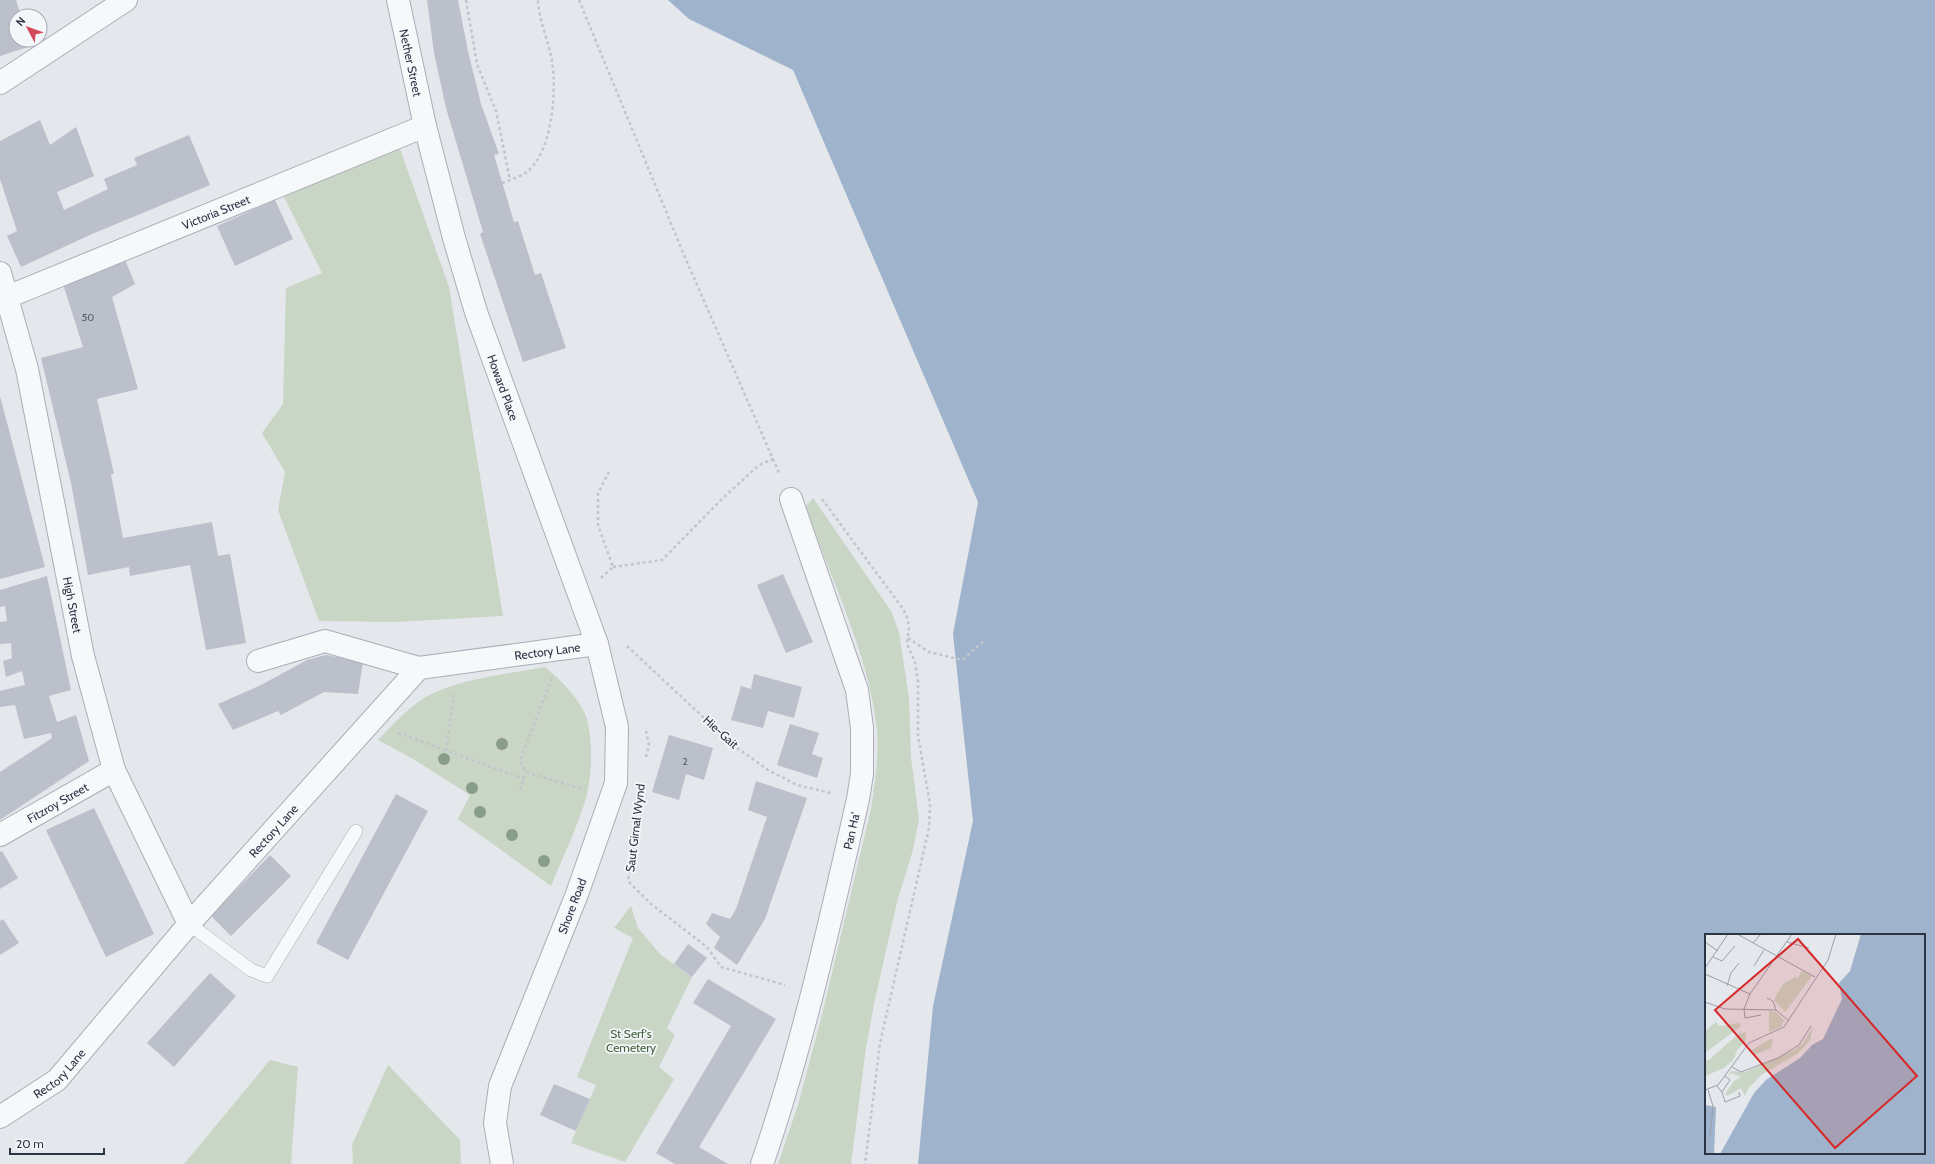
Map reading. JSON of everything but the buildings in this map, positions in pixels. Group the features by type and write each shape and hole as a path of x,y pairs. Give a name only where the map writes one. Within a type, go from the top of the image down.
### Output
{"street":[{"path":"0,83 126,0"},
{"name":"Nether Street","path":"398,0 424,126"},
{"name":"Victoria Street","path":"3,299 424,126"},
{"name":"Howard Place","path":"424,126 454,238 476,312 597,644"},
{"name":"High Street","path":"0,273 3,299 27,369 83,656 114,770 188,924"},
{"name":"Pan Ha'","path":"762,1164 813,993 858,799 862,774 862,728 856,690 790,499"},
{"path":"258,661 325,641 419,668"},
{"name":"Rectory Lane","path":"0,1117 57,1080 188,924 419,668 597,644"},
{"name":"Shore Road","path":"502,1164 496,1123 500,1086 577,894 616,783 617,727 597,644"},
{"name":"Fitzroy Street","path":"0,835 114,770"}],"lane":[{"path":"188,924 251,970 267,976 356,830"}],"path":[{"path":"466,0 477,64 496,111 510,180"},
{"path":"502,183 530,170 544,150 548,136 554,81 552,61 538,11 538,0"},
{"path":"579,0 684,255 790,499"},
{"path":"581,598 613,567 662,560 721,500 759,465 773,459"},
{"path":"609,472 598,493 598,525 613,567"},
{"path":"819,495 903,609 907,617 908,644 915,662 918,681 918,736 930,804 929,828 880,1043 865,1164"},
{"path":"908,638 929,652 962,660 985,640"},
{"name":"Hie-Gait","path":"625,644 733,744 768,770 797,785 858,799"},
{"path":"520,790 526,772 520,761 562,649"},
{"path":"446,751 457,663"},
{"path":"370,722 524,779"},
{"path":"645,760 649,745"},
{"path":"526,772 586,790"},
{"name":"Saut Girnal Wynd","path":"637,805 637,827 628,881 651,904 707,947 721,967 813,993"}],"green space":[{"path":"399,146 449,287 503,616 396,622 319,621 278,510 285,472 262,433 283,404 286,288 322,273 283,195"},
{"path":"813,498 891,611 899,632 909,698 911,757 919,819 913,850 897,902 874,1004 866,1048 851,1164 778,1164 798,1105 821,1019 871,809 877,760 877,730 873,701 866,672 848,616 806,506"},
{"path":"545,667 575,697 584,712 589,728 591,748 590,780 586,798 551,886 458,819 470,795 413,759 378,740 413,706 426,697 442,690 476,679"},
{"name":"St Serf's Cemetery","path":"631,906 638,928 661,955 692,977 667,1028 675,1035 659,1067 674,1079 625,1162 571,1143 596,1085 577,1077 633,938 614,928"},
{"path":"270,1060 298,1067 291,1164 184,1164"},
{"path":"388,1065 460,1140 461,1164 353,1164 352,1145"}],"water":[{"path":"668,0 1935,0 1935,1164 918,1164 933,1006 973,821 953,634 978,502 793,70 689,19"}]}
